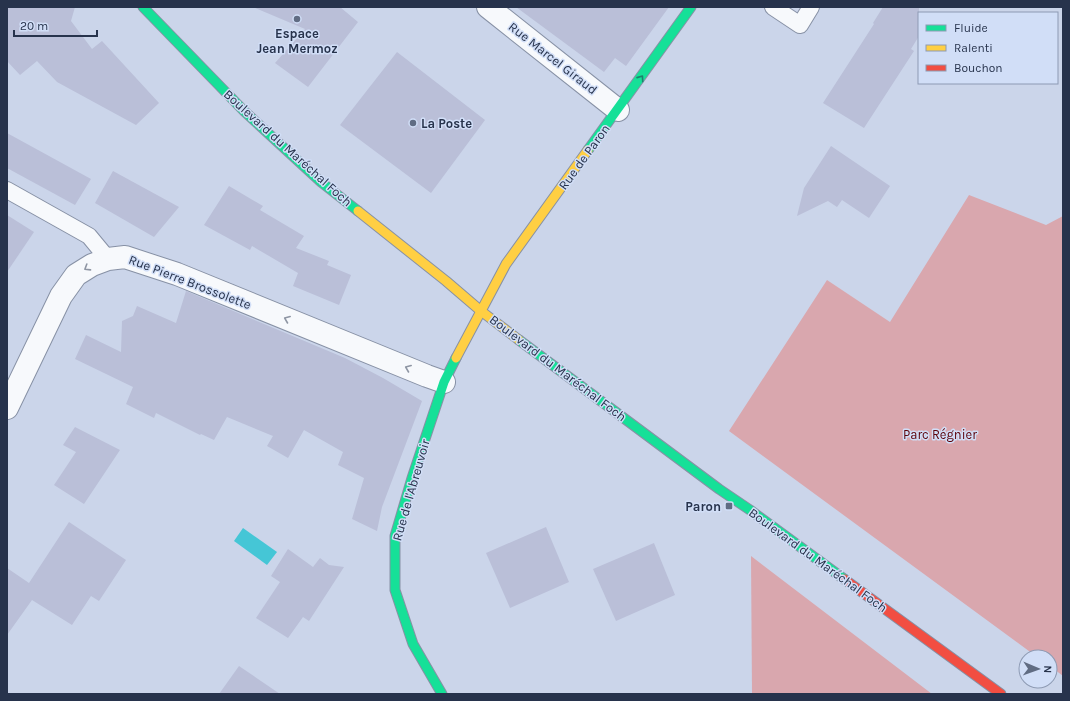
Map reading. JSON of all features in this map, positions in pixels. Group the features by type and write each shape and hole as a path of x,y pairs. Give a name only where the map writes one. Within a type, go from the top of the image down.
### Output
{"street":[{"name":"Boulevard du Maréchal Foch","path":"143,7 244,112 321,182 446,281 481,311 719,489 1002,694"},
{"name":"Rue Marcel Giraud","path":"488,7 618,110"},
{"name":"Rue de Paron","path":"481,311 506,264 691,7"},
{"name":"Rue Pierre Brossolette","path":"7,408 12,382 61,296 76,275 92,265 108,259 125,257 176,274 444,382"},
{"name":"Rue de l'Abreuvoir","path":"442,694 413,644 395,590 395,536 412,478 444,382 481,311"}],"lane":[{"path":"773,7 800,25 811,7"},
{"path":"7,190 89,236 108,259"}],"green space":[{"name":"Parc Régnier","path":"969,195 1046,225 1063,216 1063,676 1058,672 1058,649 1026,649 729,431 827,280 890,322"},
{"path":"751,556 932,694 752,694"}],"water":[{"path":"243,528 277,552 267,565 234,541"}],"building":[{"path":"7,7 75,7 71,21 92,49 102,41 159,103 136,125 57,82 37,61 20,75 7,61"},
{"path":"253,7 340,7 358,22 308,87 275,63 305,29"},
{"path":"516,7 669,7 626,66 615,58 604,72"},
{"path":"883,7 919,7 918,38 911,49 914,51 864,128 823,103 874,24 873,23"},
{"name":"La Poste","path":"397,52 485,120 431,193 340,125"},
{"path":"7,133 91,179 75,205 7,168"},
{"path":"831,146 890,186 869,218 842,200 837,207 828,201 797,216 804,188"},
{"path":"113,171 179,207 154,237 95,203"},
{"path":"229,186 263,206 260,210 304,236 296,248 329,261 327,265 351,275 339,305 293,286 298,273 252,246 250,250 204,225"},
{"path":"7,215 34,232 7,272"},
{"path":"186,291 345,358 422,401 382,507 377,531 352,519 364,478 338,465 343,452 304,430 288,458 267,446 273,436 227,417 214,440 201,434 200,435 156,413 154,418 126,404 133,387 75,359 86,335 121,352 122,321 133,316 137,306 176,323"},
{"path":"75,427 120,450 84,504 54,485 76,452 63,445"},
{"path":"69,522 126,560 99,601 91,596 72,625 32,600 7,635 7,568 29,583"},
{"path":"546,527 569,582 510,608 486,553"},
{"path":"654,543 675,595 616,621 593,569"},
{"path":"288,549 313,567 320,558 329,565 344,567 309,621 303,617 288,638 256,618 280,582 271,576"},
{"path":"239,666 280,694 219,694"}],"traffic: fast":[{"path":"143,7 244,111 321,182 358,211"},
{"path":"588,150 691,7"},
{"path":"519,340 719,489 844,579"},
{"path":"442,694 413,644 395,590 395,536 412,478 444,382 456,358"}],"traffic: slow":[{"path":"456,358 506,264 588,150"},
{"path":"358,211 519,340"}],"traffic: jam":[{"path":"844,579 1001,694"}],"place":[{"name":"Espace Jean Mermoz","path":"297,19"},
{"name":"La Poste","path":"413,123"},
{"name":"Paron","path":"729,506"}]}
